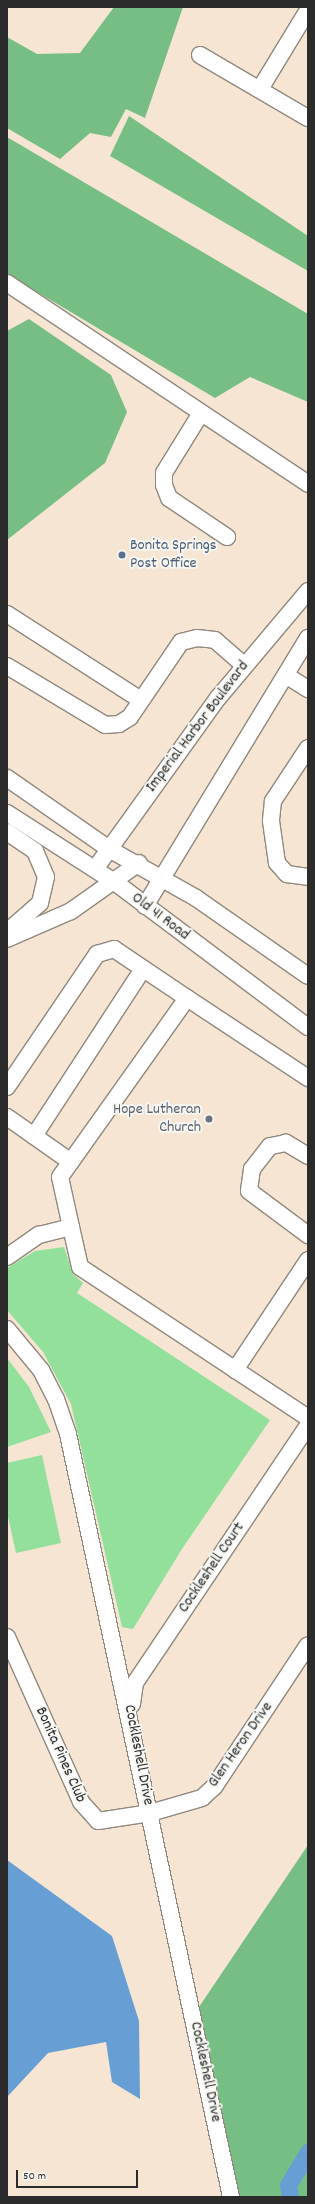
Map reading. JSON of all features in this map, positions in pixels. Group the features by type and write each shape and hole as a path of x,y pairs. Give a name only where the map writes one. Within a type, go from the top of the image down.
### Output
{"street":[{"path":"260,89 308,10"},
{"path":"200,55 308,118"},
{"path":"7,283 308,484"},
{"path":"201,413 164,473 164,485 169,498 227,538"},
{"name":"Imperial Harbor Boulevard","path":"95,869 244,665 308,591"},
{"path":"7,614 141,700"},
{"path":"7,666 105,725 119,724 130,717 181,642 197,638 215,640 244,665"},
{"path":"144,906 163,878 287,676 308,638"},
{"path":"287,676 308,689"},
{"path":"308,748 273,801 270,821 277,863 287,874 308,877"},
{"name":"Old 41 Road","path":"7,778 109,849 139,863 163,878 308,976"},
{"name":"Old 41 Road","path":"7,813 116,883 144,906 308,1027"},
{"path":"7,832 35,851 46,877 40,903 7,932"},
{"path":"7,939 71,911 116,883 139,863"},
{"path":"7,1087 97,954 114,949 308,1078"},
{"path":"34,1136 143,969"},
{"path":"187,998 60,1177 80,1267 308,1418"},
{"path":"7,1117 71,1162"},
{"path":"308,1156 286,1143 270,1146 252,1169 249,1191 308,1235"},
{"path":"7,1257 39,1235 71,1227"},
{"path":"235,1370 308,1260"},
{"name":"Cockleshell Drive","path":"7,1329 41,1370 66,1426 130,1715 231,2197"},
{"name":"Cockleshell Court","path":"130,1715 135,1683 308,1426"},
{"name":"Bonita Pines Club","path":"7,1637 88,1814 98,1822 150,1813"},
{"name":"Glen Heron Drive","path":"150,1813 185,1805 202,1798 214,1787 308,1646"}],"green space":[{"path":"114,7 183,7 145,118 126,109 111,137 90,133 60,159 7,128 7,37 37,54 80,53"},
{"path":"129,116 308,236 308,271 110,156"},
{"path":"7,137 308,314 308,402 250,377 215,398 7,274"},
{"path":"29,319 111,375 127,412 105,463 7,540 7,331"},
{"path":"64,1247 73,1274 83,1283 77,1293 270,1420 182,1549 133,1629 122,1627 71,1404 43,1352 7,1310 7,1268 35,1251"},
{"path":"7,1358 29,1387 51,1432 7,1447"},
{"path":"42,1455 61,1543 16,1553 7,1512 7,1463"},
{"path":"308,1845 308,2197 236,2197 199,2007"}],"water":[{"path":"7,1860 112,1936 139,2021 140,2099 112,2082 106,2042 48,2053 7,2097"}],"waterway":[{"path":"290,2197 288,2185 308,2152"}],"place":[{"name":"Bonita Springs Post Office","path":"122,555"},
{"name":"Hope Lutheran Church","path":"209,1119"}]}
